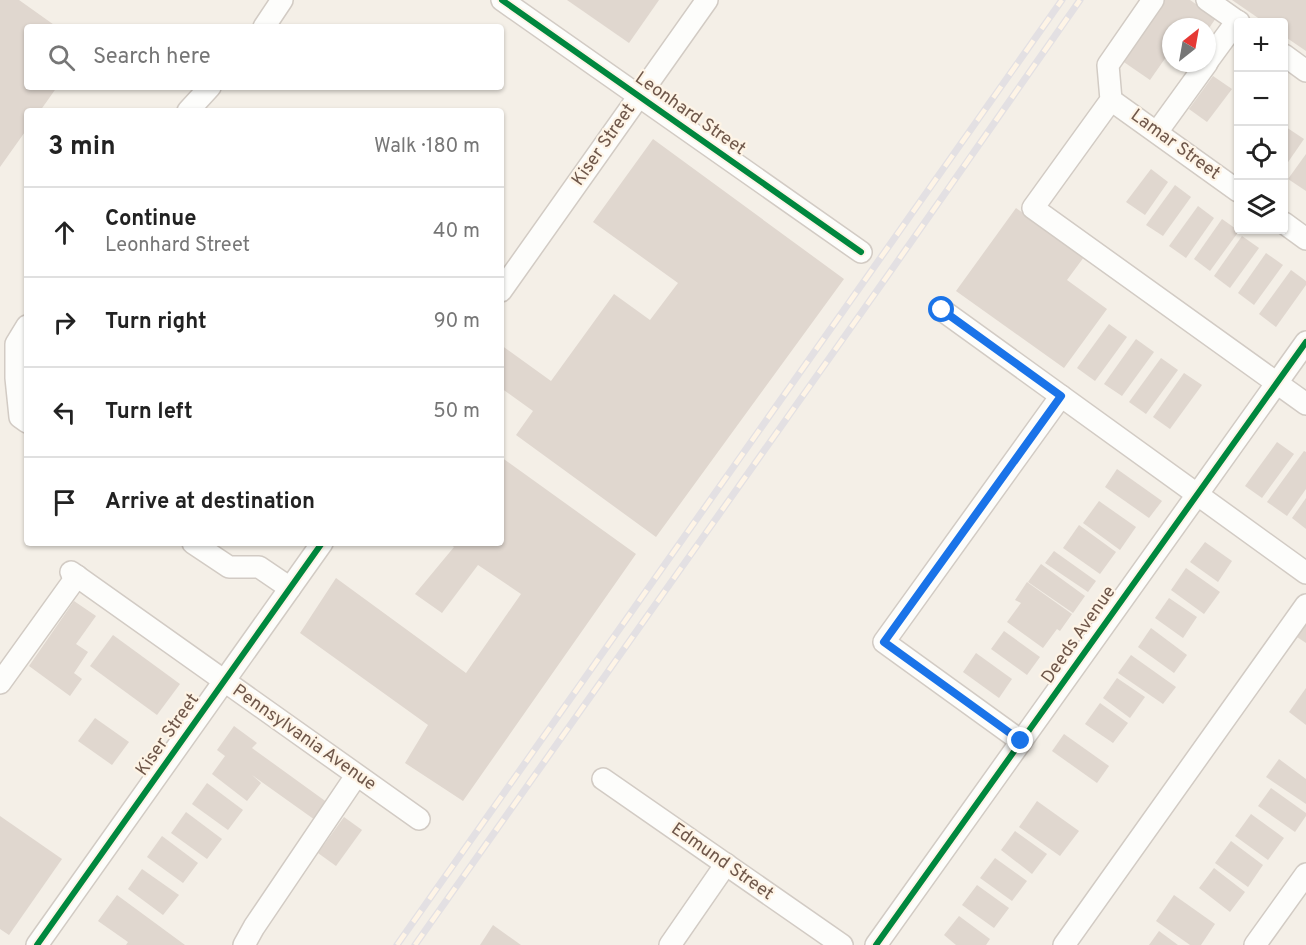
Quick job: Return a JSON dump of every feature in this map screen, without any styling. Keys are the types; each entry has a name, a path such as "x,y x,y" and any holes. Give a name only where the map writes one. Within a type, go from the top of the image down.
{"street":[{"path":"266,24 282,0"},
{"name":"Leonhard Street","path":"502,0 861,252"},
{"name":"Kiser Street","path":"504,287 707,0"},
{"path":"1153,0 1108,65 1111,100 1033,208 1306,404"},
{"path":"1207,0 1234,19"},
{"path":"1216,51 1234,27"},
{"path":"1288,58 1306,71"},
{"path":"1157,132 1200,72"},
{"path":"191,108 207,90"},
{"name":"Lamar Street","path":"1111,100 1234,187"},
{"path":"1288,226 1306,239"},
{"path":"942,310 1306,573"},
{"path":"24,331 16,344 16,378 20,417 24,420"},
{"name":"Deeds Avenue","path":"876,945 1306,342"},
{"path":"1021,741 884,642 1061,396"},
{"path":"198,546 229,567 259,567 290,588"},
{"name":"Kiser Street","path":"38,945 320,546"},
{"name":"Pennsylvania Avenue","path":"0,683 74,574 419,819"},
{"path":"1064,945 1306,605"},
{"path":"244,945 356,776"},
{"name":"Edmund Street","path":"603,779 842,945"},
{"path":"670,945 726,864"},
{"path":"1255,945 1306,874"}],"building":[{"path":"0,0 19,0 53,24 24,24 24,90 55,90 42,108 24,108 24,133 0,167"},
{"path":"567,0 659,0 629,43"},
{"path":"1158,0 1190,0 1216,18 1162,18 1162,63 1150,80 1118,58"},
{"path":"1232,0 1306,0 1306,51 1288,39 1288,18 1258,18"},
{"path":"1213,76 1232,89 1207,122 1189,109"},
{"path":"1288,128 1304,139 1288,162"},
{"path":"653,139 844,279 656,537 516,435 533,411 504,390 504,347 551,381 614,294 650,320 678,283 593,222"},
{"path":"1306,154 1306,191 1288,179"},
{"path":"1151,169 1168,182 1145,215 1126,202"},
{"path":"1175,185 1191,197 1163,236 1146,225"},
{"path":"1198,206 1214,218 1186,258 1169,246"},
{"path":"1016,208 1084,257 1067,280 1107,309 1064,368 956,291"},
{"path":"1222,219 1234,227 1234,234 1237,234 1210,271 1194,259"},
{"path":"1242,236 1259,248 1230,288 1214,276"},
{"path":"1266,253 1283,265 1254,305 1238,293"},
{"path":"1291,270 1306,281 1306,285 1276,327 1259,314"},
{"path":"1109,324 1127,337 1095,381 1077,368"},
{"path":"1136,339 1154,352 1122,396 1104,384"},
{"path":"1161,358 1178,370 1146,414 1129,402"},
{"path":"1184,373 1202,385 1170,429 1153,417"},
{"path":"1277,442 1294,454 1262,498 1245,486"},
{"path":"1304,451 1306,452 1306,489 1287,516 1267,502"},
{"path":"504,459 636,554 463,801 405,763 428,725 300,633 336,578 466,673 521,594 478,565 442,613 415,594 454,547 452,546 504,546"},
{"path":"1117,469 1162,501 1149,518 1105,487"},
{"path":"1306,498 1306,529 1292,518"},
{"path":"1099,501 1136,527 1120,550 1083,523"},
{"path":"1079,525 1116,552 1100,574 1063,548"},
{"path":"1205,542 1232,561 1218,582 1190,562"},
{"path":"1054,551 1096,581 1088,592 1045,563"},
{"path":"1041,564 1085,596 1073,613 1028,582"},
{"path":"1186,568 1220,592 1204,614 1171,590"},
{"path":"1027,582 1072,614 1060,631 1057,629 1043,648 1007,622 1021,603 1015,600"},
{"path":"1169,598 1197,617 1183,638 1155,618"},
{"path":"74,601 96,616 76,644 88,652 74,673 82,679 70,696 29,666"},
{"path":"1306,623 1306,643 1297,637"},
{"path":"1151,628 1187,655 1174,673 1138,647"},
{"path":"1004,631 1040,657 1027,675 991,649"},
{"path":"113,635 180,684 157,715 90,666"},
{"path":"976,653 1012,679 999,698 963,672"},
{"path":"1131,655 1176,687 1163,704 1118,673"},
{"path":"1117,678 1145,697 1130,718 1103,698"},
{"path":"1306,688 1306,725 1289,712"},
{"path":"1100,703 1128,723 1113,743 1085,724"},
{"path":"95,718 129,742 112,765 78,741"},
{"path":"234,726 257,743 252,748 328,803 315,820 252,775 261,783 247,801 212,774 225,756 217,750"},
{"path":"1064,734 1109,766 1097,783 1052,751"},
{"path":"1279,759 1306,779 1306,804 1266,777"},
{"path":"207,783 243,810 228,830 192,804"},
{"path":"1271,788 1306,813 1295,832 1258,806"},
{"path":"1037,801 1079,831 1060,856 1019,827"},
{"path":"186,812 222,839 207,859 171,833"},
{"path":"1251,814 1284,838 1268,860 1235,836"},
{"path":"0,816 62,859 9,935 0,929"},
{"path":"344,817 362,830 336,866 318,853"},
{"path":"1015,831 1047,854 1032,874 1001,850"},
{"path":"162,836 198,863 183,883 147,857"},
{"path":"1231,841 1263,865 1248,887 1215,863"},
{"path":"995,858 1027,881 1012,901 980,878"},
{"path":"1214,868 1245,892 1230,912 1199,888"},
{"path":"142,869 179,895 163,915 128,889"},
{"path":"977,885 1009,908 994,928 962,905"},
{"path":"117,895 185,945 126,945 128,942 98,921"},
{"path":"1174,895 1215,924 1201,945 1190,945 1156,921"},
{"path":"959,916 990,939 986,945 956,945 944,935"},
{"path":"493,925 521,945 480,945"},
{"path":"1159,931 1178,945 1149,945"}],"railway":[{"path":"397,945 1062,0"},
{"path":"415,945 1080,0"}],"cycle path":[{"path":"502,0 861,252"},
{"path":"876,945 1306,342"},
{"path":"37,945 320,546"}],"route":[{"path":"942,310 1061,396 884,642 1021,741"}]}
